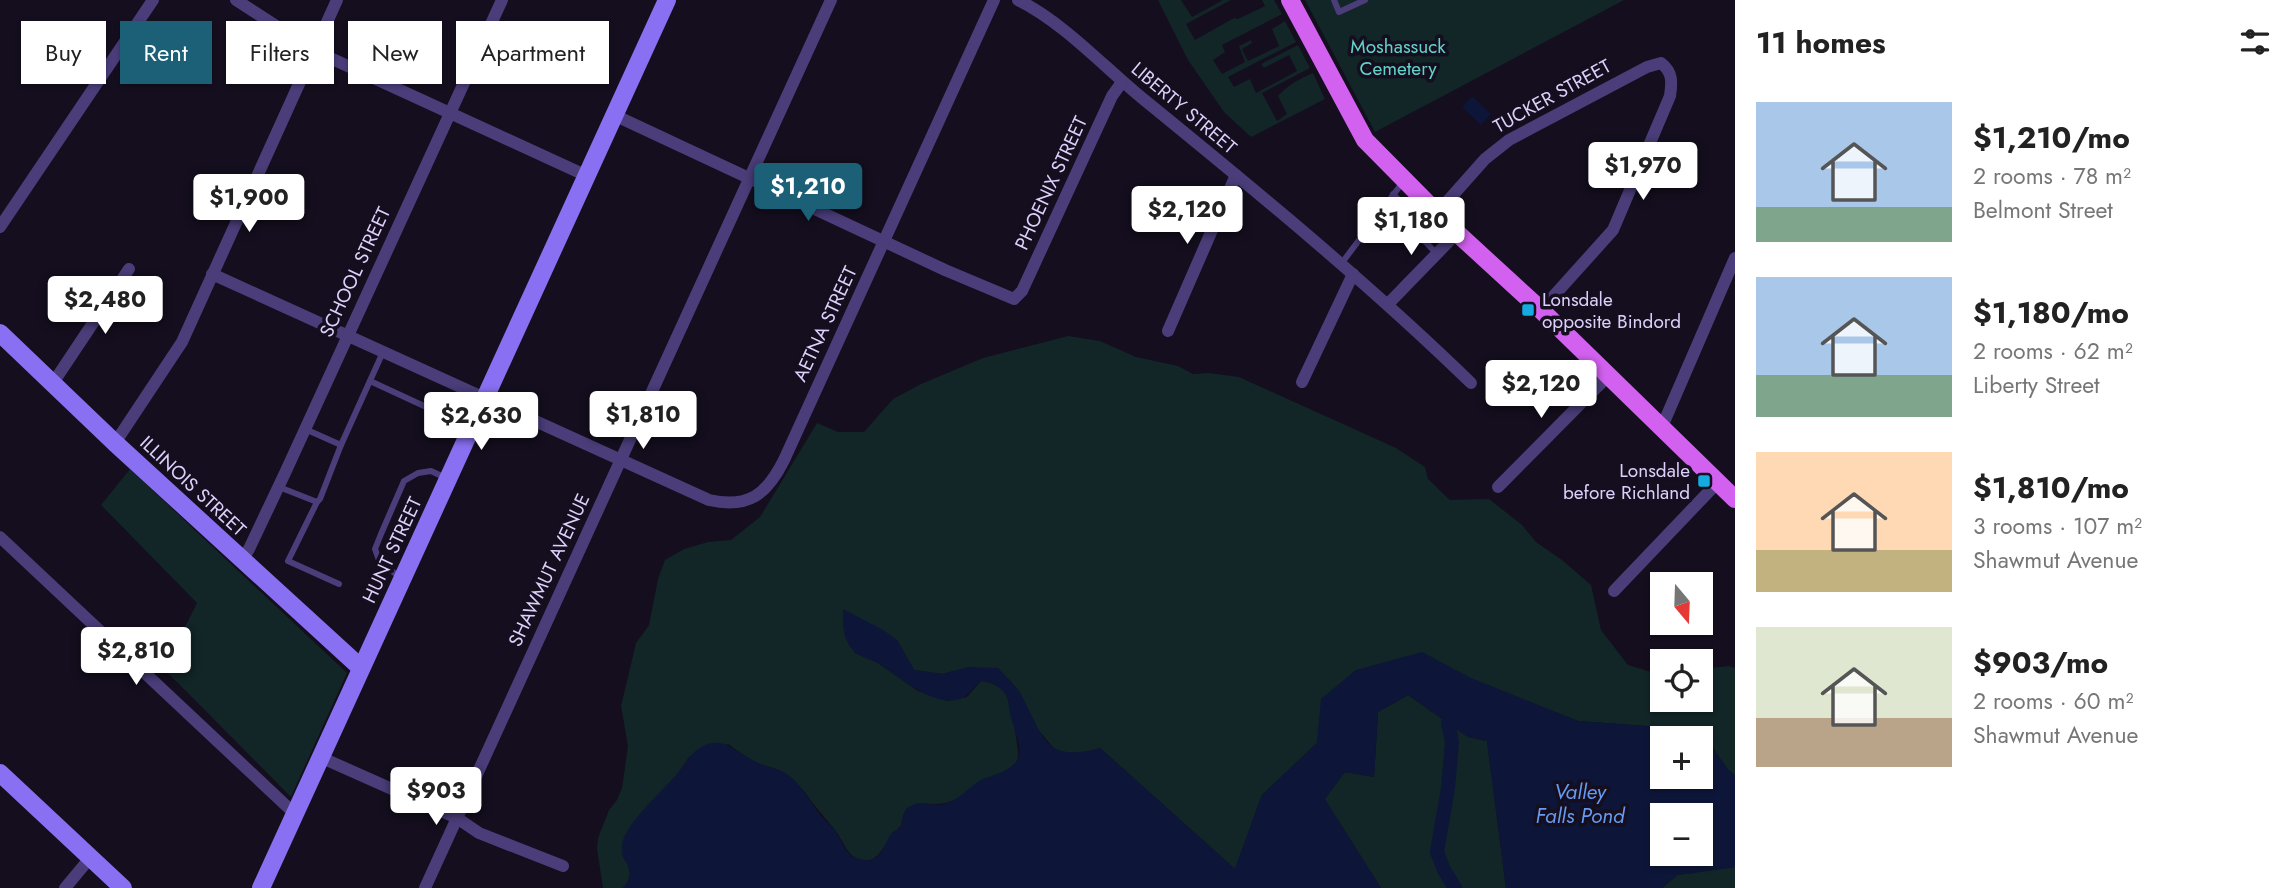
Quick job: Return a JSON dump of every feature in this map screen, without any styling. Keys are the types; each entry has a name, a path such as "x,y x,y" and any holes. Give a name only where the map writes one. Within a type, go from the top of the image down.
{"main road":[{"name":"HUNT STREET","path":"261,888 667,0"},
{"path":"1290,0 1357,130 1376,153 1398,188 1431,219 1457,233 1541,310 1735,499"},
{"name":"ILLINOIS STREET","path":"0,333 115,443 361,668"},
{"path":"0,773 123,888"}],"street":[{"path":"0,227 153,0"},
{"path":"236,0 268,21"},
{"path":"328,21 337,0"},
{"name":"SCHOOL STREET","path":"242,560 279,486 502,0"},
{"name":"SHAWMUT AVENUE","path":"425,888 831,0"},
{"name":"AETNA STREET","path":"620,460 709,500 723,503 747,499 765,490 773,481 994,0"},
{"name":"LIBERTY STREET","path":"1018,0 1070,36 1388,303 1471,383"},
{"path":"334,60 587,176"},
{"name":"TUCKER STREET","path":"1431,219 1485,159 1509,139 1647,67 1661,63 1671,76 1670,96 1613,230 1541,310"},
{"name":"PHOENIX STREET","path":"885,241 1014,299 1022,291 1112,96 1122,82"},
{"path":"115,443 182,342 299,84"},
{"path":"614,115 885,241"},
{"path":"1168,331 1236,175"},
{"path":"1388,303 1457,233"},
{"path":"1661,429 1735,258"},
{"path":"53,383 129,269"},
{"path":"212,274 620,460"},
{"path":"1302,382 1353,274"},
{"path":"1498,487 1608,376"},
{"path":"1614,591 1718,482"},
{"path":"0,537 295,814"},
{"path":"320,757 457,818 491,838 563,866"},
{"path":"65,888 90,858"}],"lane":[{"path":"1334,0 1339,12 1365,0"},
{"path":"1341,264 1398,188"},
{"path":"1380,212 1412,241 1431,219"},
{"path":"1418,234 1437,254"},
{"path":"339,584 288,561 320,499 383,352"},
{"path":"370,382 437,412"},
{"path":"305,429 341,445"},
{"path":"402,578 380,563 375,549 404,481 418,473 431,471 448,478"},
{"path":"279,486 317,502"}],"green space":[{"path":"1158,0 1181,0 1192,17 1223,0 1231,0 1186,24 1195,40 1234,18 1238,19 1265,6 1262,0 1274,0 1282,14 1222,45 1225,52 1213,60 1222,74 1245,62 1239,46 1251,40 1252,43 1242,49 1248,61 1279,46 1272,29 1285,21 1296,42 1228,77 1234,87 1250,79 1256,93 1297,71 1289,55 1264,68 1261,64 1298,45 1310,68 1262,93 1277,121 1287,114 1278,96 1290,85 1308,75 1313,73 1325,99 1251,137 1224,112 1188,60"},
{"name":"Moshassuck Cemetery","path":"1305,0 1624,0 1375,132"},
{"path":"1068,336 1100,341 1136,357 1178,366 1193,374 1239,377 1396,448 1425,467 1428,479 1450,500 1489,499 1522,525 1536,542 1591,585 1601,630 1628,665 1650,672 1650,712 1713,712 1713,668 1735,668 1735,775 1728,770 1713,748 1713,726 1650,726 1578,721 1474,680 1322,699 1317,743 1262,795 1235,869 1100,748 1076,755 1056,751 1036,727 1019,691 970,667 942,674 914,670 897,640 853,652 878,663 918,691 947,701 967,697 981,681 1000,688 1007,698 1018,748 1017,761 1013,765 952,801 907,808 901,826 881,851 873,859 862,860 848,851 835,830 793,780 781,771 755,762 728,744 689,757 665,787 622,855 630,872 626,884 623,888 603,888 598,838 609,810 622,788 628,746 621,706 636,643 649,625 658,579 665,560 684,549 708,542 731,540 760,517 817,423 838,432 864,432 893,399 983,358"},
{"path":"130,469 347,673 291,797 164,669 197,603 101,505"},
{"path":"1408,695 1468,737 1487,741 1506,888 1381,888 1324,799 1345,772 1374,777 1378,712"},
{"path":"1735,867 1735,888 1662,888 1677,875"}],"water":[{"path":"1472,96 1491,114 1481,125 1462,107"},
{"name":"Valley Falls Pond","path":"843,609 883,630 897,640 914,670 942,674 970,667 998,668 1018,690 1047,742 1066,752 1100,748 1235,869 1262,795 1317,743 1321,699 1356,670 1422,652 1471,678 1578,721 1650,726 1650,789 1713,789 1713,748 1728,770 1735,775 1735,867 1677,875 1662,888 1506,888 1487,741 1468,737 1408,695 1378,712 1374,777 1345,772 1325,799 1381,888 623,888 628,881 630,870 623,857 622,845 630,827 691,756 705,745 726,745 754,761 788,775 834,830 848,852 865,860 875,859 881,853 890,836 901,826 904,813 909,807 918,803 940,805 950,802 981,780 1007,770 1015,763 1020,753 1019,746 1009,701 1001,689 981,681 967,695 956,700 926,694 880,664 855,652 845,635"}],"waterway":[{"path":"1448,723 1452,742 1448,788 1437,852 1455,888"}],"place":[{"name":"Lonsdale opposite Bindord","path":"1528,310"},
{"name":"Lonsdale before Richland","path":"1704,481"}]}
